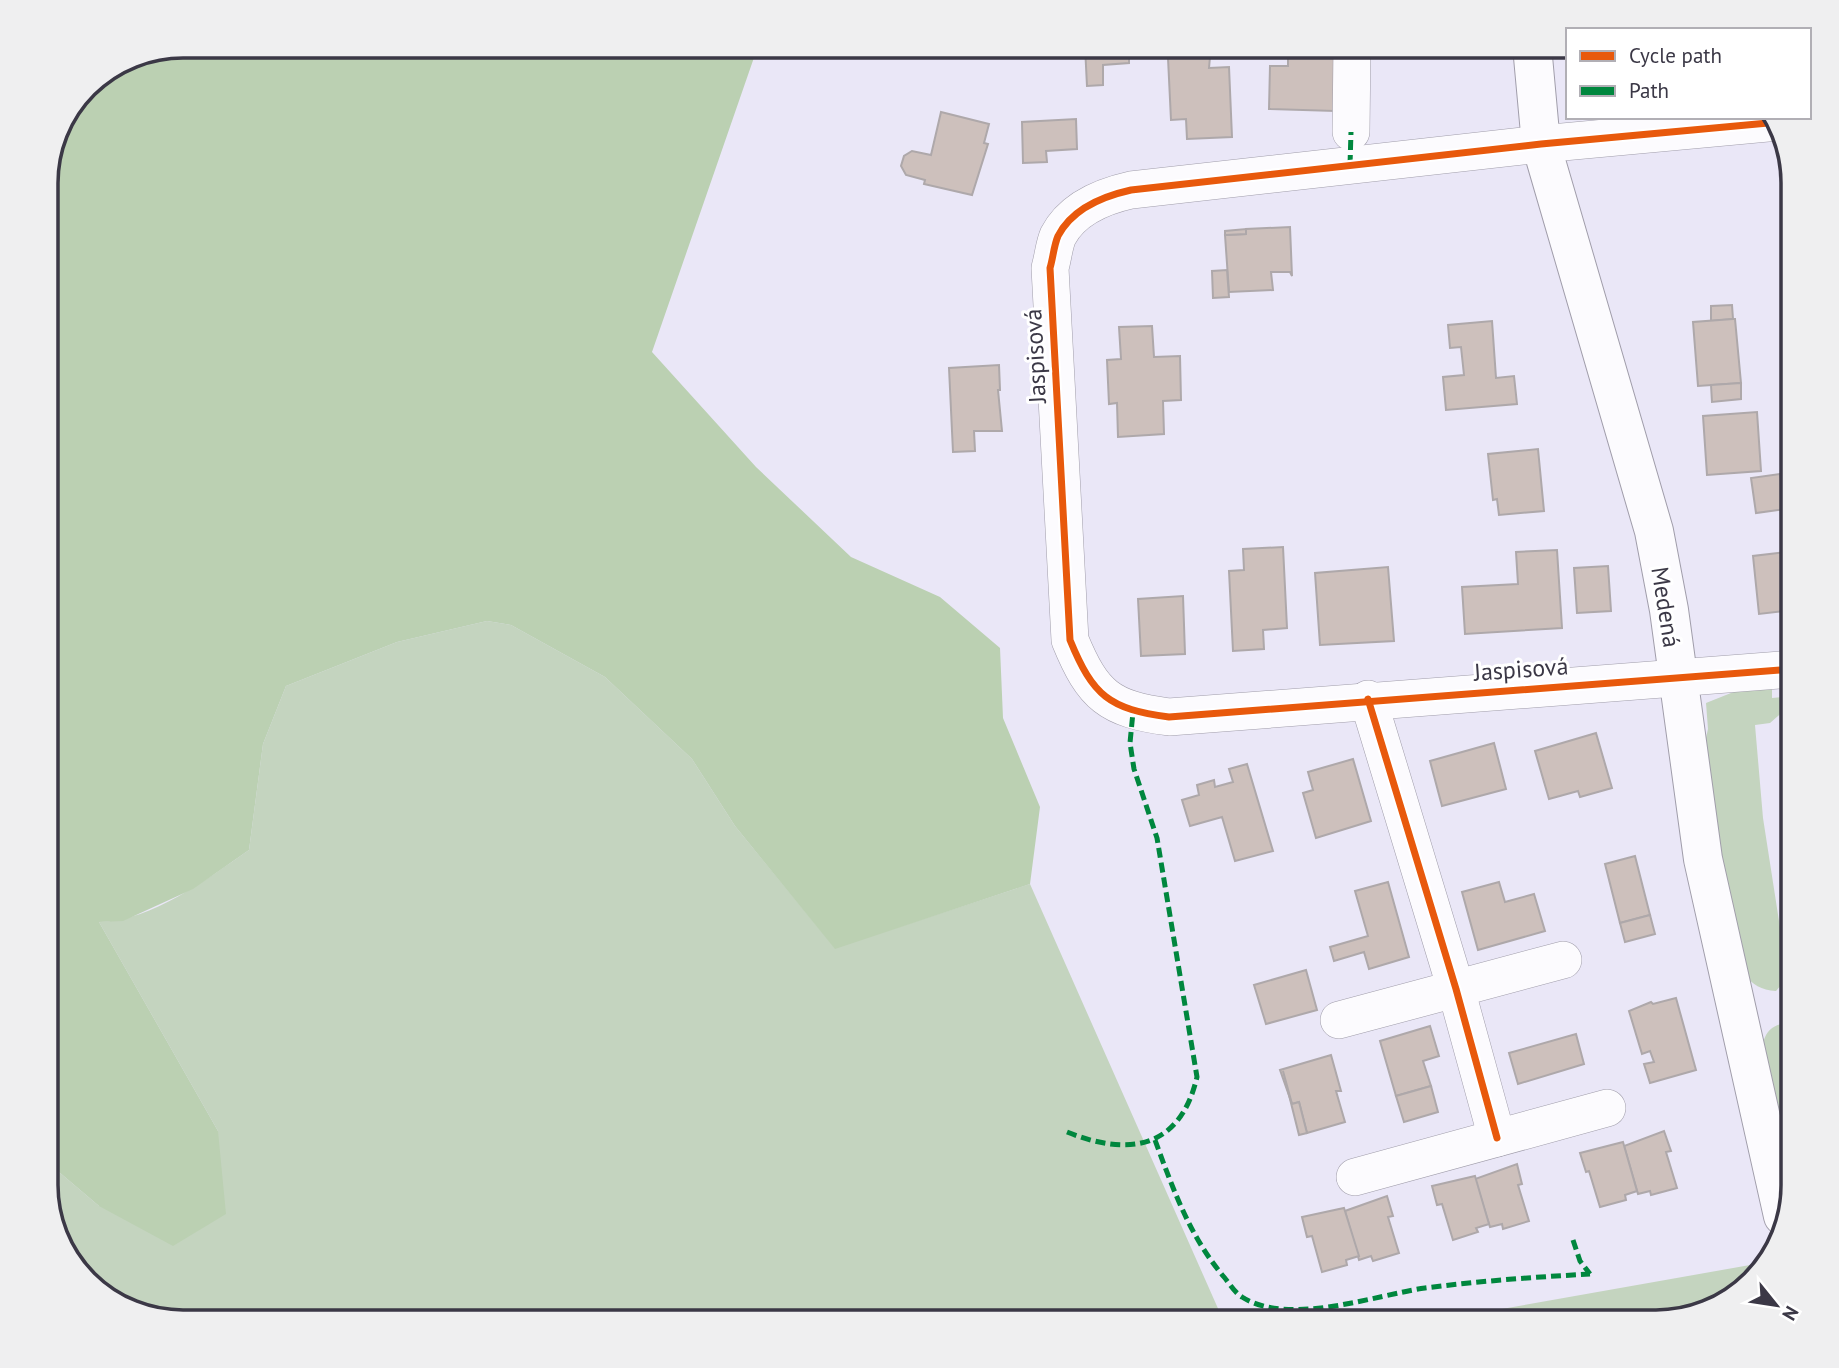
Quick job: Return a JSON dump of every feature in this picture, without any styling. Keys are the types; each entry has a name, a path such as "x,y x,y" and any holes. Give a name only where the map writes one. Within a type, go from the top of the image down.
{"street":[{"path":"1351,132 1352,58"},
{"name":"Medená","path":"1533,58 1541,144 1654,531 1703,859 1780,1202"},
{"name":"Jaspisová","path":"1765,123 1541,144 1131,190 1105,196 1081,211 1059,235 1050,268 1070,640 1084,674 1105,698 1133,712 1169,717 1368,699 1781,670"},
{"path":"1368,699 1456,989 1497,1138"},
{"path":"1339,1020 1563,960"},
{"path":"1355,1177 1606,1108"}],"green space":[{"path":"175,58 754,58 652,352 756,467 851,557 940,597 1000,648 1003,718 1040,807 1030,884 835,949 735,826 692,759 605,677 511,625 487,621 397,642 286,686 263,744 249,850 193,889 123,921 99,922 218,1131 226,1214 173,1246 99,1206 58,1171 58,175 62,151 75,120 94,94 113,79 135,67"},
{"path":"487,621 511,625 605,677 692,759 735,826 835,948 1030,884 1219,1310 175,1310 135,1301 94,1274 79,1255 64,1225 58,1193 58,1171 99,1206 218,1131 99,922 119,920 159,906 197,885 249,850 263,744 286,686 397,642"},
{"path":"1772,687 1772,698 1781,697 1781,713 1770,723 1755,725 1763,818 1781,934 1781,985 1776,991 1758,986 1743,973 1718,846 1704,746 1708,729 1706,703 1736,691"},
{"path":"1781,1024 1781,1138 1760,1056 1768,1032"},
{"path":"1752,1265 1748,1270 1741,1270 1741,1277 1711,1297 1688,1306 1656,1310 1496,1310"}],"building":[{"path":"1086,58 1129,58 1129,63 1103,65 1103,85 1087,86"},
{"path":"1168,58 1210,58 1209,68 1229,67 1232,137 1187,139 1186,119 1171,120"},
{"path":"1288,58 1336,58 1335,111 1269,109 1270,66 1288,66"},
{"path":"941,112 989,124 984,143 988,144 972,195 924,184 925,180 906,175 901,166 904,156 912,151 931,155"},
{"path":"1076,119 1077,149 1046,151 1047,162 1023,163 1022,122"},
{"path":"1290,227 1292,276 1290,272 1271,272 1273,290 1229,292 1225,235 1246,234 1246,229"},
{"path":"1246,229 1246,234 1225,235 1225,231"},
{"path":"1227,270 1229,297 1213,298 1212,271"},
{"path":"1732,305 1733,319 1711,321 1711,306"},
{"path":"1735,319 1741,383 1698,386 1693,322"},
{"path":"1492,321 1496,378 1514,376 1517,404 1446,410 1443,377 1464,375 1461,347 1450,348 1448,325"},
{"path":"1152,326 1154,357 1180,356 1181,400 1163,401 1164,434 1118,437 1117,403 1109,404 1107,360 1121,359 1119,327"},
{"path":"999,365 998,390 1002,431 974,431 975,451 953,452 949,368"},
{"path":"1741,383 1741,399 1712,402 1711,385"},
{"path":"1757,412 1761,471 1707,475 1703,416"},
{"path":"1538,449 1544,511 1499,515 1497,499 1493,500 1488,454"},
{"path":"1780,474 1781,510 1756,513 1751,478"},
{"path":"1283,547 1287,628 1263,630 1264,649 1233,651 1229,571 1244,570 1243,549"},
{"path":"1557,550 1562,628 1465,634 1462,587 1518,584 1516,552"},
{"path":"1781,553 1781,611 1759,614 1753,556"},
{"path":"1608,566 1611,611 1577,613 1574,568"},
{"path":"1388,567 1394,641 1320,645 1315,573"},
{"path":"1183,596 1185,654 1141,656 1138,599"},
{"path":"1596,733 1612,788 1580,797 1578,791 1549,799 1535,751"},
{"path":"1494,743 1506,789 1442,806 1430,761"},
{"path":"1353,759 1371,821 1316,838 1303,793 1313,790 1308,772"},
{"path":"1247,764 1273,851 1235,861 1222,817 1190,826 1182,800 1199,795 1197,785 1214,780 1215,787 1233,782 1229,769"},
{"path":"1635,856 1650,915 1620,923 1605,864"},
{"path":"1388,882 1409,957 1369,969 1364,952 1334,961 1330,947 1368,936 1355,891"},
{"path":"1499,882 1505,902 1534,894 1545,931 1478,950 1462,892"},
{"path":"1650,915 1655,934 1625,942 1620,923"},
{"path":"1306,970 1317,1010 1266,1024 1254,985"},
{"path":"1676,998 1696,1070 1650,1083 1644,1064 1654,1062 1650,1051 1642,1054 1629,1011 1651,1002 1653,1004"},
{"path":"1430,1026 1439,1056 1423,1061 1431,1086 1396,1096 1380,1041"},
{"path":"1576,1034 1584,1064 1518,1084 1509,1053"},
{"path":"1331,1055 1341,1091 1336,1091 1345,1122 1307,1133 1299,1102 1292,1104 1280,1070"},
{"path":"1283,1071 1292,1104 1299,1102 1307,1133 1299,1135"},
{"path":"1431,1086 1438,1112 1404,1122 1396,1096"},
{"path":"1664,1131 1671,1151 1666,1152 1677,1188 1651,1195 1650,1191 1638,1194 1624,1146"},
{"path":"1623,1142 1637,1191 1625,1195 1626,1200 1600,1207 1589,1171 1586,1172 1580,1153"},
{"path":"1517,1164 1522,1184 1518,1185 1529,1221 1503,1229 1502,1224 1490,1227 1475,1179"},
{"path":"1475,1176 1489,1224 1476,1228 1478,1232 1453,1240 1442,1204 1437,1205 1432,1186"},
{"path":"1387,1196 1393,1216 1388,1217 1399,1253 1373,1261 1371,1256 1359,1260 1345,1211"},
{"path":"1344,1208 1359,1256 1346,1260 1347,1265 1322,1272 1312,1236 1307,1237 1302,1217"}],"marked path":[{"path":"1350,165 1351,132"},
{"path":"1067,1132 1111,1144 1131,1145 1149,1141 1165,1133 1178,1119 1189,1101 1197,1077 1157,838 1134,769 1130,743 1133,712"},
{"path":"1155,1140 1176,1194 1201,1246 1237,1293 1261,1306 1307,1309 1425,1288 1590,1274"},
{"path":"1573,1240 1580,1261 1590,1274"}],"cycle path":[{"path":"1765,123 1541,144 1131,190 1100,200 1072,218 1058,236 1050,268 1070,640 1087,675 1106,697 1117,704 1148,714 1169,717 1781,670"},
{"path":"1368,699 1456,989 1497,1138"}]}
